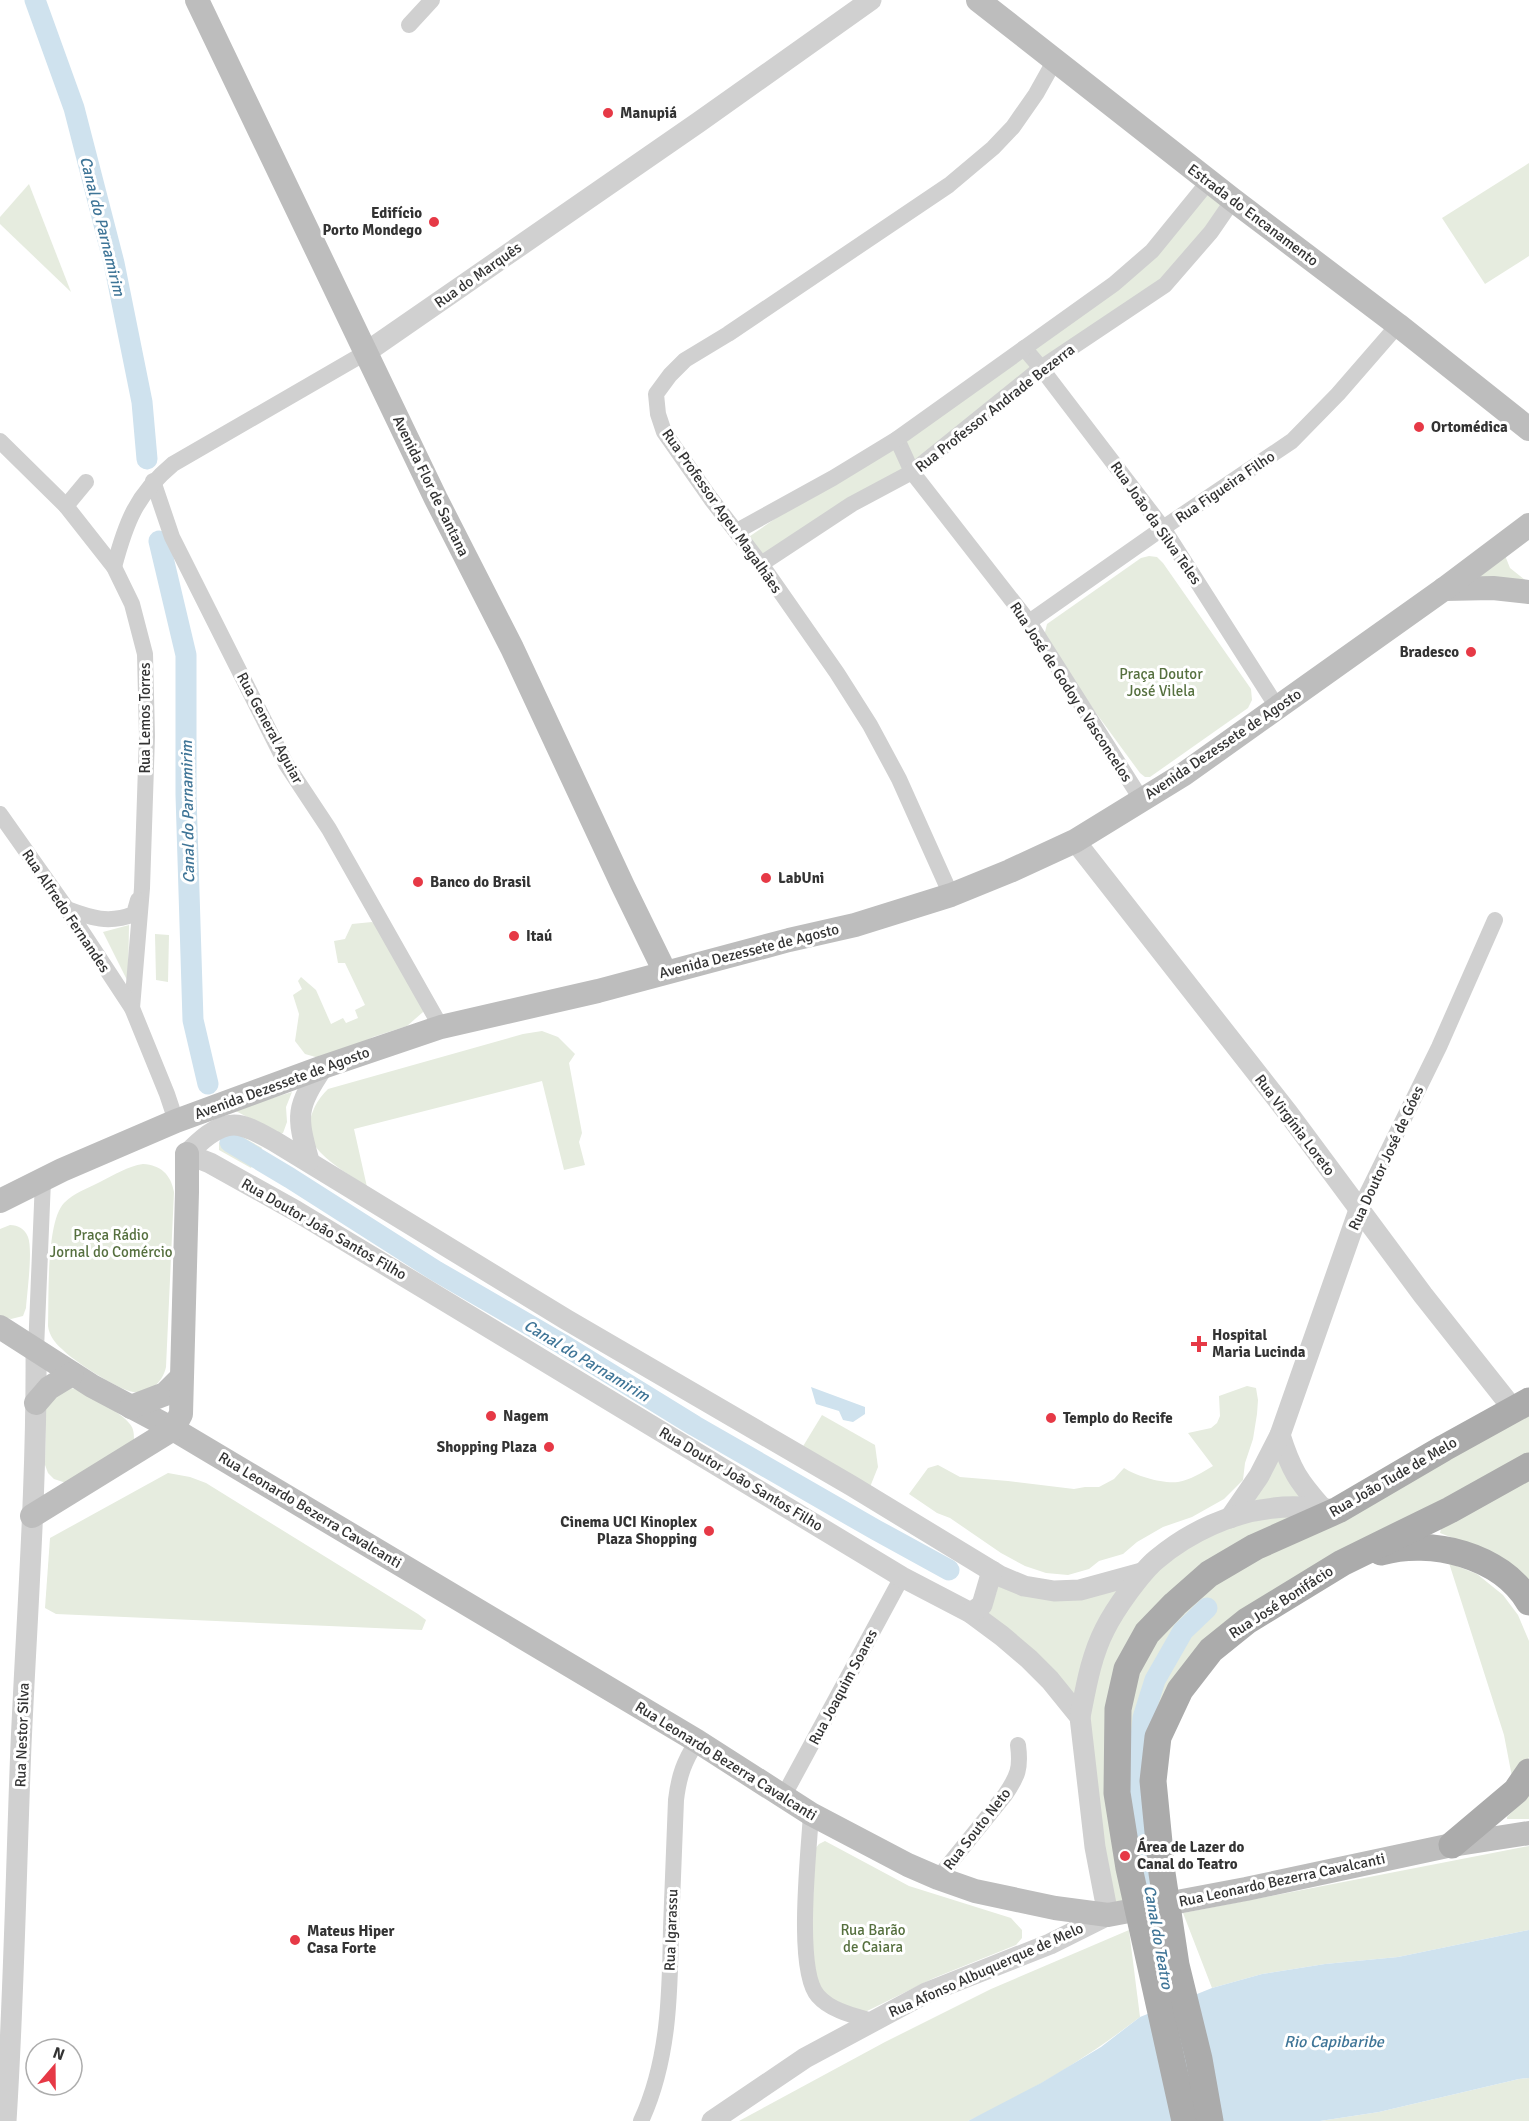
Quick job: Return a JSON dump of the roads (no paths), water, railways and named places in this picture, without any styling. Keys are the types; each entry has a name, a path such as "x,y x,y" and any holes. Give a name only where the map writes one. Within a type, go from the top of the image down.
{"main road":[{"name":"Avenida Flor de Santana","path":"197,0 365,353 512,648 665,972"},
{"name":"Estrada do Encanamento","path":"978,0 1529,429"},
{"name":"Avenida Dezessete de Agosto","path":"0,1201 176,1121 441,1027 598,991 789,940 855,925 951,895 1010,871 1075,841 1184,774 1444,589 1529,525"},
{"path":"1444,589 1493,588 1529,592"},
{"path":"32,1516 173,1429 181,1414 188,1192 187,1154"},
{"name":"Rua Leonardo Bezerra Cavalcanti","path":"0,1327 72,1374 173,1429 697,1741 811,1814 938,1878 1010,1899 1108,1915 1143,1910 1452,1845 1529,1833"},
{"path":"36,1403 58,1380 72,1374"},
{"path":"131,1407 165,1394 181,1378"},
{"name":"Rua João Tude de Melo","path":"1185,2121 1127,1857 1117,1793 1118,1709 1127,1668 1146,1633 1209,1575 1255,1547 1521,1406"},
{"path":"1342,1563 1450,1510 1529,1466"},
{"path":"1342,1563 1388,1550 1418,1547 1470,1556 1493,1568 1512,1583 1529,1602"},
{"name":"Rua José Bonifácio","path":"1210,2121 1199,2059 1176,1965 1162,1873 1153,1781 1158,1737 1180,1690 1211,1650 1246,1622 1342,1563"},
{"path":"1452,1845 1516,1791 1529,1772"}],"street":[{"path":"409,25 432,0"},
{"name":"Rua do Marquês","path":"114,567 121,538 132,512 153,481 173,464 365,353 871,0"},
{"name":"Rua Professor Ageu Magalhães","path":"951,895 899,779 870,725 837,673 761,564 711,499 664,432 658,414 656,394 685,360 728,334 949,185 993,148 1013,127 1055,60"},
{"name":"Rua Professor Andrade Bezerra","path":"737,531 833,478 897,439 1114,284 1152,251 1209,181"},
{"name":"Rua Professor Andrade Bezerra","path":"761,564 852,504 912,472 1041,368 1165,285 1210,232 1233,200"},
{"name":"Rua Figueira Filho","path":"1029,622 1292,441 1338,394 1398,325"},
{"name":"Rua João da Silva Teles","path":"1024,348 1163,528 1277,707"},
{"name":"Rua José de Godoy e Vasconcelos","path":"897,439 912,472 1029,622 1141,799"},
{"name":"Rua Lemos Torres","path":"0,441 66,506 114,567 132,604 145,654 147,736 142,888 132,1008"},
{"name":"Rua General Aguiar","path":"153,481 172,537 286,764 329,829 441,1027"},
{"path":"66,506 86,482"},
{"name":"Rua Alfredo Fernandes","path":"0,814 67,909 132,1008"},
{"name":"Rua Virgínia Loreto","path":"1075,841 1288,1113 1361,1222 1521,1406"},
{"path":"67,909 87,917 119,920 134,914 142,888"},
{"name":"Rua Doutor José de Góes","path":"1230,1518 1259,1476 1280,1435 1361,1222 1495,920"},
{"path":"132,1008 167,1094 187,1154 202,1139 221,1129 234,1125 249,1129 309,1161 567,1320 676,1382 993,1571 1024,1586 1054,1591 1080,1590 1142,1573"},
{"path":"309,1161 300,1130 301,1108 307,1091 323,1067"},
{"path":"210,1163 211,1150 221,1129"},
{"name":"Rua Doutor João Santos Filho","path":"187,1154 210,1163 385,1264 902,1577 971,1613 1029,1659 1050,1680 1080,1717"},
{"path":"36,1350 43,1180"},
{"name":"Rua Nestor Silva","path":"6,2121 12,2025 8,1886 32,1516 36,1350"},
{"path":"1280,1435 1291,1468 1302,1486 1330,1509"},
{"path":"1108,1915 1095,1847 1080,1717 1088,1677 1105,1629 1142,1573 1158,1558 1198,1532 1230,1518 1274,1508 1330,1509"},
{"path":"971,1613 982,1605 993,1571"},
{"name":"Rua Joaquim Soares","path":"783,1797 902,1577"},
{"name":"Rua Igarassu","path":"641,2121 651,2100 658,2076 664,2040 670,1982 678,1780 683,1765 697,1741"},
{"name":"Rua Souto Neto","path":"938,1878 1014,1782 1019,1772 1018,1745"},
{"path":"811,1814 806,1953 810,1981 818,1996 833,2007 872,2021"},
{"name":"Rua Afonso Albuquerque de Melo","path":"712,2121 806,2058 872,2021 926,1993 1050,1944 1108,1915"}],"water":[{"path":"811,1387 865,1407 865,1414 853,1422 843,1420 839,1411 816,1404"},
{"name":"Rio Capibaribe","path":"1529,1930 1529,2078 1379,2112 1320,2121 968,2121 1041,2083 1101,2047 1140,2017 1212,1988 1262,1974 1325,1964 1398,1957"}],"waterway":[{"name":"Canal do Parnamirim","path":"35,0 74,108 114,263 142,402 147,459"},
{"name":"Canal do Parnamirim","path":"159,541 186,655 186,795 193,1020 208,1084"},
{"name":"Canal do Parnamirim","path":"230,1142 436,1271 562,1344 695,1426 949,1570"},
{"name":"Canal do Teatro","path":"1156,1910 1140,1838 1137,1774 1143,1718 1155,1680 1183,1631 1207,1608"}],"place":[{"name":"Manupiá","path":"608,113"},
{"name":"Edifício Porto Mondego","path":"434,222"},
{"name":"Ortomédica","path":"1419,427"},
{"name":"Bradesco","path":"1471,652"},
{"name":"LabUni","path":"766,878"},
{"name":"Banco do Brasil","path":"418,882"},
{"name":"Itaú","path":"514,936"},
{"name":"Hospital Maria Lucinda","path":"1199,1344"},
{"name":"Nagem","path":"491,1416"},
{"name":"Templo do Recife","path":"1051,1418"},
{"name":"Shopping Plaza","path":"549,1447"},
{"name":"Cinema UCI Kinoplex Plaza Shopping","path":"709,1531"},
{"name":"Área de Lazer do Canal do Teatro","path":"1125,1856"},
{"name":"Mateus Hiper Casa Forte","path":"295,1940"}],"park label":[{"name":"Praça Doutor José Vilela","path":"1161,682"},
{"name":"Praça Rádio Jornal do Comércio","path":"111,1244"},
{"name":"Rua Barão de Caiara","path":"873,1938"}]}
